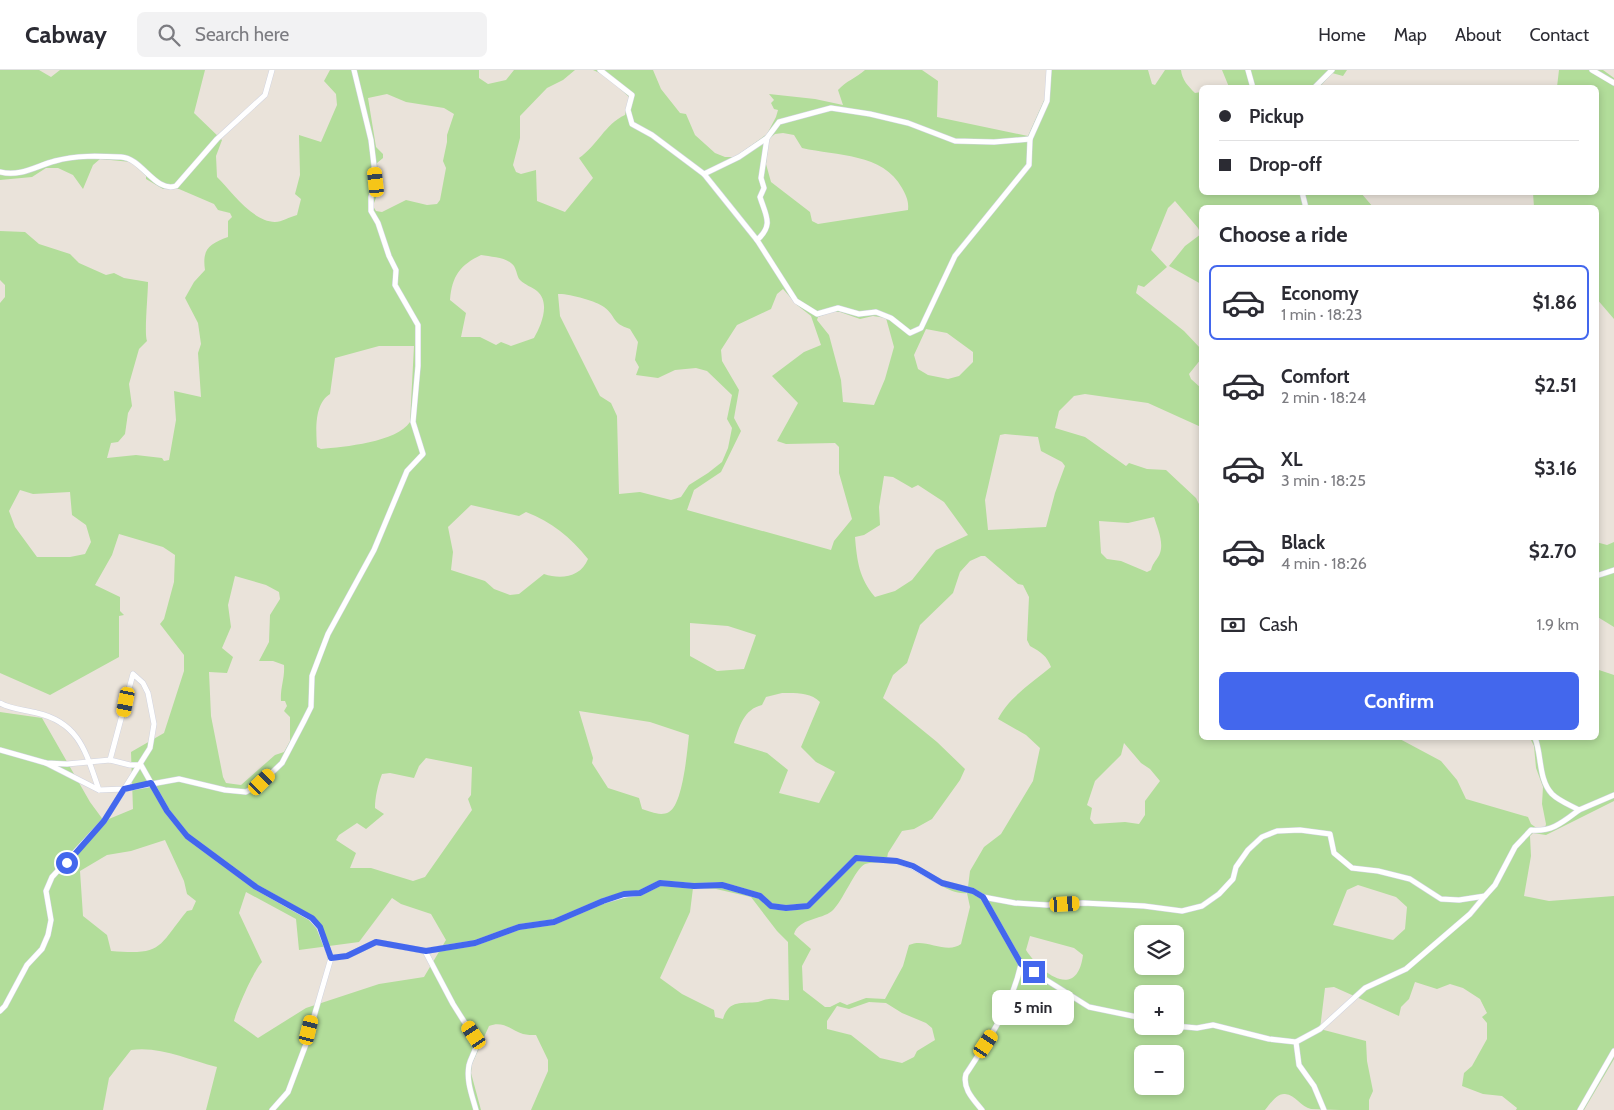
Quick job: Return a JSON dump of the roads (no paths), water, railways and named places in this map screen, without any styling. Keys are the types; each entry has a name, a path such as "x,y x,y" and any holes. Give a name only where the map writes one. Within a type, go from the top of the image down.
{"street":[{"path":"0,172 12,175 56,161 80,157 123,157 136,162 151,176 171,188 176,186 217,139 266,95 272,70"},
{"path":"0,750 46,763 98,790 124,789 179,779 225,790 246,792 262,782 282,763 311,707 312,676 328,634 374,550 407,471 423,454 412,422 418,366 418,325 395,285 396,270 389,256 378,222 370,211 371,197 376,182 371,140 354,70"},
{"path":"600,70 632,95 628,110 632,124 652,135 704,174 757,240 796,301 816,314 838,308 859,314 876,312 891,318 910,333 921,328 955,256 994,210 1006,191 1026,172 1029,165 1030,139 1047,101 1049,70"},
{"path":"1248,70 1252,85"},
{"path":"1317,85 1332,70"},
{"path":"1592,70 1614,83"},
{"path":"704,174 719,169 767,138 779,122 831,108 870,114 908,123 955,141 1030,139"},
{"path":"757,240 766,232 768,222 760,197 764,188 761,178 767,138"},
{"path":"1599,575 1614,570"},
{"path":"0,1011 6,1006 27,965 42,949 48,935 51,920 46,891 52,877 104,821 150,748 154,724 148,693 143,683 133,674 110,760"},
{"path":"0,702 50,716 70,728 85,750 98,790"},
{"path":"1535,740 1542,774 1548,789 1579,810"},
{"path":"46,763 89,763 110,760 130,765 141,765"},
{"path":"141,765 167,811 187,836 256,887 312,918 320,927 331,958 306,1044 288,1092 272,1110"},
{"path":"1184,1027 1197,1028 1213,1025 1261,1037 1296,1042 1320,1029 1365,988 1412,964 1470,914 1495,885 1515,847 1532,830 1544,831 1553,828 1579,810 1614,795"},
{"path":"331,958 347,956 376,942 426,951 475,943 519,927 554,922 603,901 624,894 640,893 660,883 694,886 722,885 760,896 771,906 786,908 808,906 856,858 897,861 913,866 942,883 973,891 983,897 1023,904 1100,904 1182,911 1202,906 1219,894 1234,879 1236,867 1248,850 1262,837 1277,831 1300,830 1330,834 1334,853 1352,868 1378,871 1410,879 1441,899 1459,900 1485,896"},
{"path":"983,897 1021,964 1089,1007 1134,1016"},
{"path":"426,951 453,1004 477,1042 476,1050 470,1063 468,1078 476,1110"},
{"path":"982,1110 970,1095 964,1081 966,1074 996,1029 1012,994 1021,964"},
{"path":"1296,1042 1299,1065 1314,1086 1324,1110"},
{"path":"1580,1110 1614,1051"}]}
